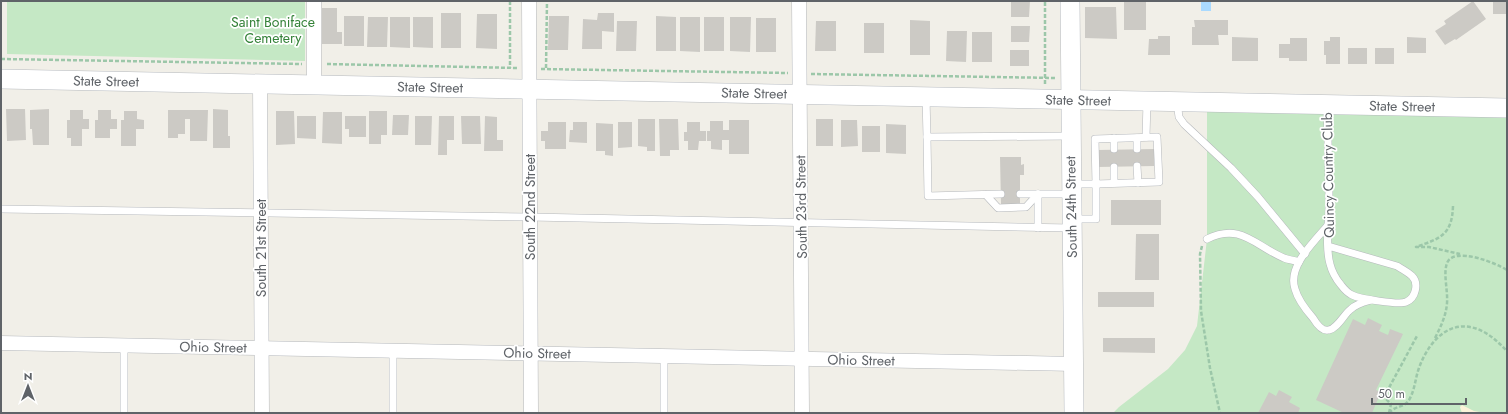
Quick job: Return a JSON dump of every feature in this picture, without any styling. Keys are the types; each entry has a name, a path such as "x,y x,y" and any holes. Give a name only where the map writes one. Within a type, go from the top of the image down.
{"street":[{"path":"314,1 314,85"},
{"name":"South 22nd Street","path":"529,1 531,413"},
{"name":"South 23rd Street","path":"799,1 802,413"},
{"name":"South 24th Street","path":"1070,1 1074,413"},
{"name":"State Street","path":"1,79 1507,108"},
{"name":"South 21st Street","path":"260,84 262,413"},
{"name":"Ohio Street","path":"1,343 1074,364"}],"lane":[{"path":"926,97 928,196 1001,194"},
{"path":"1146,138 1147,101"},
{"path":"1178,102 1179,117 1184,124 1253,191 1305,254"},
{"name":"Quincy Country Club","path":"1327,105 1329,167 1328,246 1330,264 1340,284 1353,296 1399,304 1407,302 1414,296 1416,285 1413,277 1405,270 1397,266 1328,246"},
{"path":"927,137 1071,136"},
{"path":"1,209 530,217 1038,228 1072,224 1096,219 1096,184 1095,138 1157,138 1159,182 1096,184 1038,194 1020,194"},
{"path":"1114,138 1114,149"},
{"path":"1137,138 1137,149"},
{"path":"1114,166 1114,183"},
{"path":"1137,166 1138,183"},
{"path":"1038,194 1038,228"},
{"path":"986,195 998,208 1005,208 1026,207 1038,194"},
{"path":"1328,224 1299,262 1294,273 1293,282 1295,290 1314,320 1323,329 1331,330 1353,307 1373,300"},
{"path":"1207,239 1218,234 1230,233 1242,235 1256,241 1284,258 1299,262"},
{"path":"124,346 124,413"},
{"path":"393,351 393,413"},
{"path":"664,356 664,413"}],"path":[{"path":"510,1 510,68"},
{"path":"546,69 547,1"},
{"path":"1045,1 1045,78"},
{"path":"1453,206 1452,223 1448,230 1431,242 1416,247 1434,248 1469,256 1484,260 1507,270"},
{"path":"1207,239 1202,245 1200,254 1201,311 1210,368 1220,413"},
{"path":"1389,413 1396,407 1405,405 1410,399 1419,368 1425,354 1444,320 1446,310 1446,272 1448,262 1459,255 1469,256"},
{"path":"1434,340 1441,333 1450,329 1462,327 1473,328 1492,337 1507,351"},
{"path":"1389,413 1391,404 1384,397 1417,336"}],"green space":[{"name":"Saint Boniface Cemetery","path":"7,1 305,1 305,61 7,54"},
{"path":"1207,102 1507,108 1507,413 1113,413 1168,369 1185,350 1197,326 1207,239"}],"sand":[{"path":"1462,405 1474,411 1485,413 1462,413 1460,407"}],"water":[{"path":"1201,1 1211,1 1211,11 1201,11"}],"building":[{"path":"1011,1 1030,1 1029,17 1011,17"},
{"path":"1124,1 1146,1 1146,30 1124,30"},
{"path":"1473,1 1486,19 1456,40 1455,39 1445,45 1435,31 1446,24 1444,21"},
{"path":"1493,1 1507,1 1507,14 1493,14"},
{"path":"1085,7 1116,7 1117,39 1085,38"},
{"path":"322,8 337,8 337,32 342,32 342,44 322,44"},
{"path":"441,13 461,13 461,48 441,48"},
{"path":"598,13 614,13 614,32 602,31 602,49 582,49 583,19 597,20"},
{"path":"477,14 497,14 497,49 476,48"},
{"path":"344,16 364,16 364,46 344,46"},
{"path":"549,16 569,16 568,50 548,50"},
{"path":"656,16 676,17 676,51 656,51"},
{"path":"368,17 388,17 387,47 367,47"},
{"path":"390,17 410,17 410,48 390,47"},
{"path":"413,17 433,17 433,48 413,47"},
{"path":"680,17 700,17 700,52 680,51"},
{"path":"704,17 724,17 724,51 704,51"},
{"path":"730,17 751,17 750,52 730,51"},
{"path":"756,18 776,18 776,52 756,52"},
{"path":"910,20 930,21 930,55 910,55"},
{"path":"1194,20 1228,20 1228,35 1218,35 1219,45 1192,45 1192,27 1195,27"},
{"path":"617,21 637,21 636,51 616,51"},
{"path":"816,21 836,21 836,51 815,51"},
{"path":"864,23 884,23 884,53 864,53"},
{"path":"1011,26 1030,26 1029,42 1011,42"},
{"path":"947,31 967,31 966,62 946,61"},
{"path":"972,32 992,32 992,62 972,62"},
{"path":"1158,36 1170,36 1170,55 1148,55 1149,39 1158,39"},
{"path":"1232,37 1258,38 1258,61 1232,61"},
{"path":"1330,37 1340,37 1340,64 1326,64 1326,55 1324,55 1324,41 1330,41"},
{"path":"1407,37 1426,38 1426,53 1407,53"},
{"path":"1290,38 1307,38 1307,61 1289,61 1289,58 1279,58 1279,44 1290,44"},
{"path":"1348,48 1367,48 1367,64 1348,64"},
{"path":"1375,48 1394,48 1394,64 1375,64"},
{"path":"1010,50 1029,50 1029,66 1010,66"},
{"path":"6,109 25,109 26,140 7,141"},
{"path":"49,109 49,145 33,145 32,129 30,129 30,110"},
{"path":"213,109 228,110 228,136 230,136 230,148 213,148"},
{"path":"70,110 83,110 83,119 89,119 89,129 82,129 82,146 71,146 71,138 67,138 67,120 70,120"},
{"path":"98,110 111,110 111,119 117,119 117,129 110,129 110,138 95,138 95,120 98,120"},
{"path":"168,110 208,110 207,141 190,141 190,119 185,119 185,134 178,134 178,138 168,138"},
{"path":"124,111 137,111 137,119 144,120 144,129 136,129 136,146 121,146 121,120 124,120"},
{"path":"276,111 294,111 295,144 276,145"},
{"path":"369,111 387,111 387,135 381,135 381,144 369,144"},
{"path":"323,112 342,112 342,144 322,143"},
{"path":"393,115 409,115 408,135 392,135"},
{"path":"297,116 316,116 316,139 297,138"},
{"path":"345,116 366,116 366,137 349,137 349,129 345,129"},
{"path":"415,116 432,116 431,145 415,145"},
{"path":"439,116 454,116 454,140 447,140 447,155 438,155"},
{"path":"461,116 480,116 481,144 462,144"},
{"path":"485,116 497,117 497,140 503,140 503,151 484,151"},
{"path":"638,119 655,119 655,151 647,151 647,147 638,146"},
{"path":"659,119 678,119 679,150 670,150 670,156 660,156"},
{"path":"816,119 833,119 833,146 816,146"},
{"path":"729,120 749,120 749,154 729,154 729,140 722,140 722,150 711,149 711,141 707,141 707,131 710,131 710,121 723,121 723,130 729,130"},
{"path":"841,120 857,120 858,146 841,147"},
{"path":"548,122 566,122 566,149 545,149 545,141 541,141 541,131 548,131"},
{"path":"573,122 587,122 587,143 569,142 570,130 573,130"},
{"path":"618,122 632,122 632,147 618,148"},
{"path":"687,122 700,122 700,131 706,131 706,141 699,141 698,150 688,150 688,141 684,141 684,132 687,132"},
{"path":"596,123 613,124 613,156 605,155 605,151 596,151"},
{"path":"886,124 906,125 906,154 886,153"},
{"path":"862,126 880,126 880,152 862,152"},
{"path":"1154,149 1154,166 1098,167 1098,150"},
{"path":"1000,157 1021,157 1021,165 1024,164 1024,175 1020,175 1020,204 1001,204"},
{"path":"1111,200 1161,200 1161,225 1111,225"},
{"path":"1136,234 1159,234 1159,280 1135,280"},
{"path":"1098,292 1154,292 1154,307 1098,307"},
{"path":"1368,318 1382,325 1379,331 1388,335 1390,329 1403,334 1376,390 1381,392 1372,413 1344,413 1316,400 1353,319 1365,325"},
{"path":"1103,338 1155,338 1155,353 1103,352"},
{"path":"1279,390 1292,397 1289,402 1300,408 1298,413 1258,413 1269,392 1276,396"}]}
